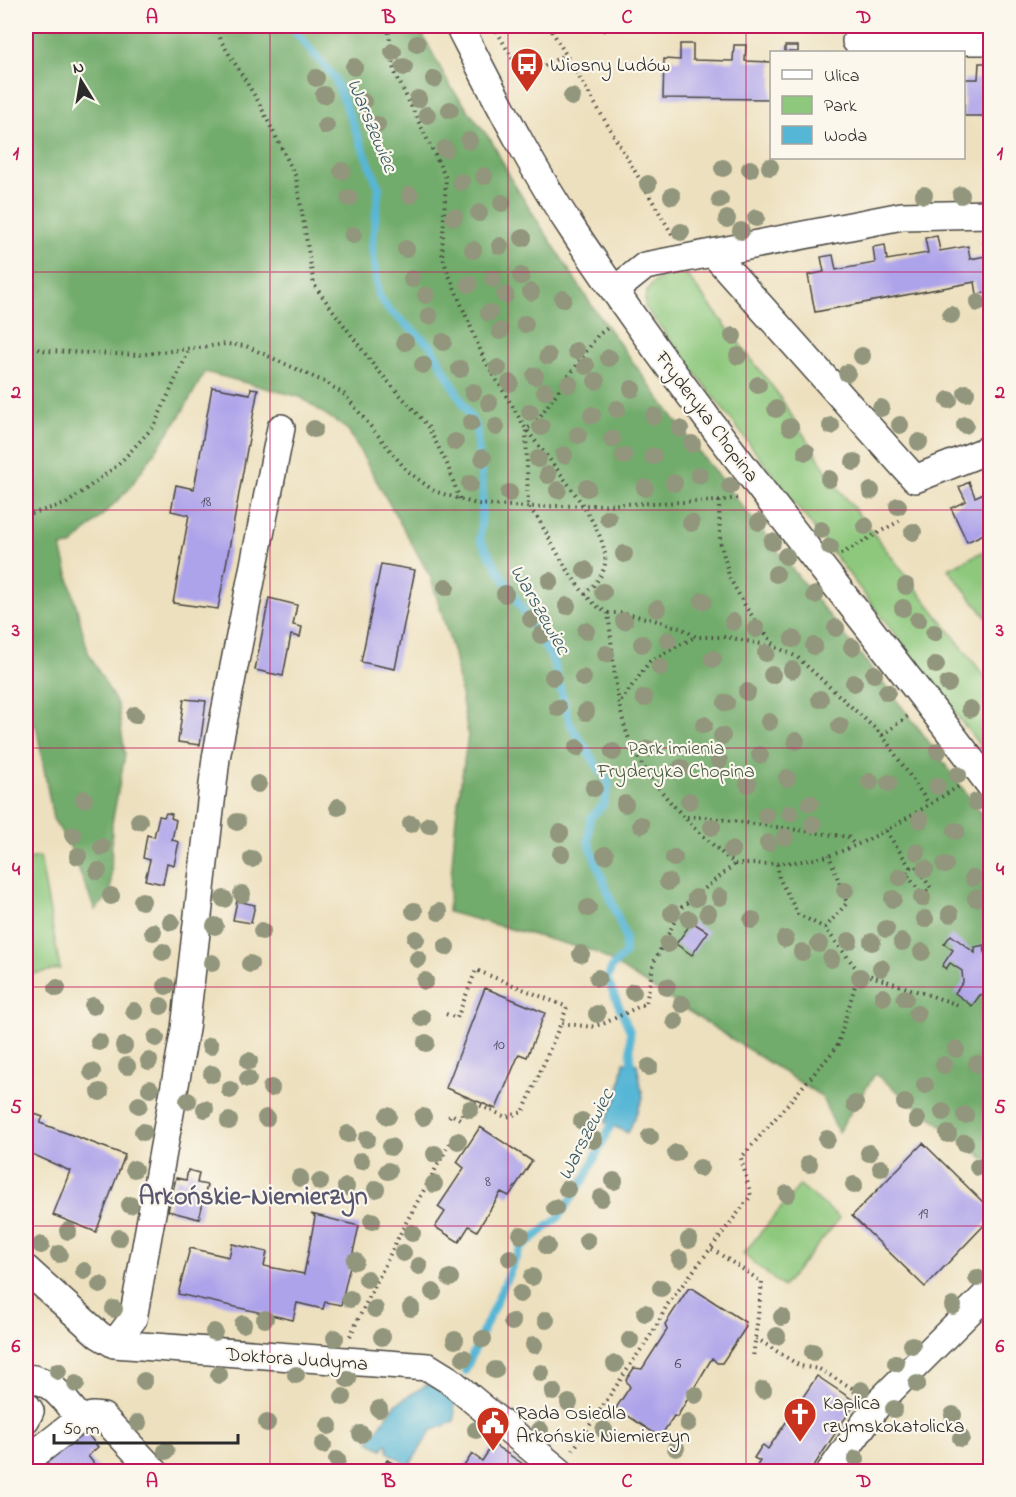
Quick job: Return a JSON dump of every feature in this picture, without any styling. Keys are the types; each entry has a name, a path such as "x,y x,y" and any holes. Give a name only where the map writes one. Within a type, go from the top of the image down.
{"street":[{"name":"Fryderyka Chopina","path":"459,26 538,174 615,290 979,783"},
{"path":"856,40 990,41"},
{"path":"615,290 645,266 902,216 990,214"},
{"path":"713,253 915,479 990,449"},
{"path":"26,1269 99,1335 114,1344 133,1319 185,1029 216,758 281,428"},
{"path":"830,1472 881,1400 990,1291"},
{"name":"Doktora Judyma","path":"114,1344 420,1365 438,1372 559,1471"},
{"path":"26,1378 38,1379 50,1384 80,1419"},
{"path":"26,1405 30,1411 26,1419"},
{"path":"26,1461 80,1419 92,1416 103,1417 155,1472"}],"path":[{"path":"217,26 221,41 268,119 296,177 314,285 375,367 427,425 447,464 460,500"},
{"path":"388,26 394,71 446,178 442,253 446,268 484,359 526,429 585,505 596,526 606,560 601,576 585,595"},
{"path":"494,26 523,78 564,55"},
{"path":"549,26 564,55 686,258"},
{"path":"600,26 608,33"},
{"path":"526,429 534,424 598,335 611,326"},
{"path":"26,347 48,351 138,355 226,344 246,346 327,383 345,395 406,471 434,491 476,504 492,507 528,507 719,501 747,496"},
{"path":"26,515 66,504 118,465 154,426 189,350"},
{"path":"526,429 528,507 537,517 585,595 597,608 608,613 623,613 654,620 683,629 696,637"},
{"path":"719,501 720,541 730,579 747,609 776,647"},
{"path":"864,540 901,520"},
{"path":"608,613 620,702 632,747 652,778 707,841 735,864"},
{"path":"620,702 650,661 696,637 727,637 776,647 797,657 882,735 929,804"},
{"path":"882,735 898,723"},
{"path":"561,1023 591,1027 646,1003 654,962 682,907 735,864 777,863 829,855 886,831 929,804 979,783"},
{"path":"686,817 704,816 848,837 855,845"},
{"path":"886,831 910,867"},
{"path":"825,928 847,903 829,855"},
{"path":"777,863 779,878 798,914 825,928 859,972 959,1005"},
{"path":"916,866 931,888 922,895 906,873 910,867 916,866"},
{"path":"446,1014 457,1018 477,970 567,1007 523,1112 506,1117 468,1100 460,1119 451,1114 449,1118"},
{"path":"559,1471 604,1406 667,1305 751,1196 741,1158 837,1047 859,972"},
{"path":"340,1361 373,1287 452,1139"},
{"path":"712,1249 762,1282 753,1358"},
{"path":"755,1338 800,1366 819,1369 861,1393"}],"green space":[{"name":"Park imienia Fryderyka Chopina","path":"26,26 418,26 450,86 492,142 514,184 592,306 692,443 917,726 990,826 990,1163 875,1074 838,1132 821,1096 596,952 448,912 456,816 468,735 454,654 431,578 348,430 300,397 205,372 180,416 128,490 71,546 61,547 88,652 118,706 125,755 112,823 111,894 95,910 68,842 53,819 36,725 26,726"},
{"path":"683,270 778,394 834,483 990,683 990,759 645,307 647,292 655,281"},
{"path":"990,548 990,622 948,569"},
{"path":"40,857 60,969 26,975 26,859"},
{"path":"800,1185 840,1218 783,1287 743,1254"}],"water":[{"path":"624,1062 637,1064 643,1098 628,1133 605,1122 618,1096"},
{"path":"426,1385 439,1385 454,1396 455,1421 431,1431 409,1466 388,1452 388,1445 386,1444 382,1449 369,1441 396,1404"}],"building":[{"path":"680,44 693,44 693,60 733,61 734,45 746,45 745,61 770,62 770,99 663,98 664,59 680,60"},
{"path":"785,46 798,46 798,51 785,51"},
{"path":"979,63 990,63 990,116 965,116 965,79 978,79"},
{"path":"937,236 940,251 968,246 970,259 986,256 983,242 990,241 990,292 977,294 975,282 815,312 808,275 824,272 821,257 833,255 836,270 875,263 873,247 885,245 887,260 928,253 925,238"},
{"path":"212,387 250,394 251,388 258,389 218,609 173,603 189,515 171,511 176,485 194,489"},
{"path":"969,482 975,497 990,490 990,531 967,542 951,508 966,501 959,487"},
{"path":"381,564 415,570 395,669 361,662"},
{"path":"269,598 297,605 293,625 302,627 300,637 291,635 283,676 255,670"},
{"path":"184,699 206,701 200,745 178,742"},
{"path":"166,813 172,814 171,818 176,820 172,840 179,842 174,865 167,863 163,884 145,880 150,860 143,858 147,835 154,837 159,816 164,817"},
{"path":"237,901 255,905 251,923 233,920"},
{"path":"692,922 708,932 692,955 676,944"},
{"path":"951,935 975,953 975,947 984,945 985,952 990,946 990,994 980,995 972,1006 955,993 963,982 962,971 950,963 946,969 942,966 953,950 944,944"},
{"path":"485,988 545,1013 527,1057 519,1054 496,1109 446,1088"},
{"path":"26,1111 43,1117 40,1123 125,1155 96,1232 53,1215 70,1171 30,1153 26,1161"},
{"path":"480,1127 532,1161 509,1196 501,1192 477,1231 469,1226 459,1242 435,1227 445,1212 438,1207 464,1168 457,1162"},
{"path":"923,1143 990,1209 990,1219 925,1287 852,1216"},
{"path":"188,1170 199,1173 197,1183 207,1185 199,1219 168,1211 176,1178 186,1180"},
{"path":"311,1214 359,1226 341,1305 325,1302 323,1309 297,1303 293,1320 178,1294 190,1248 229,1257 232,1244 267,1252 264,1266 304,1274 315,1217"},
{"path":"692,1288 745,1322 746,1327 722,1363 717,1363 712,1358 677,1417 674,1416 660,1437 616,1408 630,1387 626,1380 634,1368 642,1369 667,1330 665,1324 688,1289"},
{"path":"817,1376 856,1402 810,1472 753,1472 760,1461 754,1458 761,1447 763,1445 768,1449"},
{"path":"82,1427 98,1447 88,1456 101,1472 44,1472 37,1463"},
{"path":"493,1444 523,1464 517,1472 460,1472 472,1454 482,1461"},
{"path":"387,1460 409,1472 381,1472"}],"waterway":[{"name":"Warszewiec","path":"290,26 334,77 379,188 372,246 378,294 388,309 431,346 476,427 483,491 480,539 553,661 570,724 609,784 603,805 590,818 588,841 625,936 625,954 612,967 607,979 630,1031 631,1071"},
{"name":"Warszewiec","path":"465,1371 520,1249 558,1218 584,1180 616,1115"}],"place":[{"name":"Wiosny Ludów","path":"527,93"},
{"name":"Kaplica rzymskokatolicka","path":"800,1443"},
{"name":"Rada Osiedla Arkońskie Niemierzyn","path":"493,1452"}],"district":[{"name":"Arkońskie-Niemierzyn","path":"253,1195"}]}
